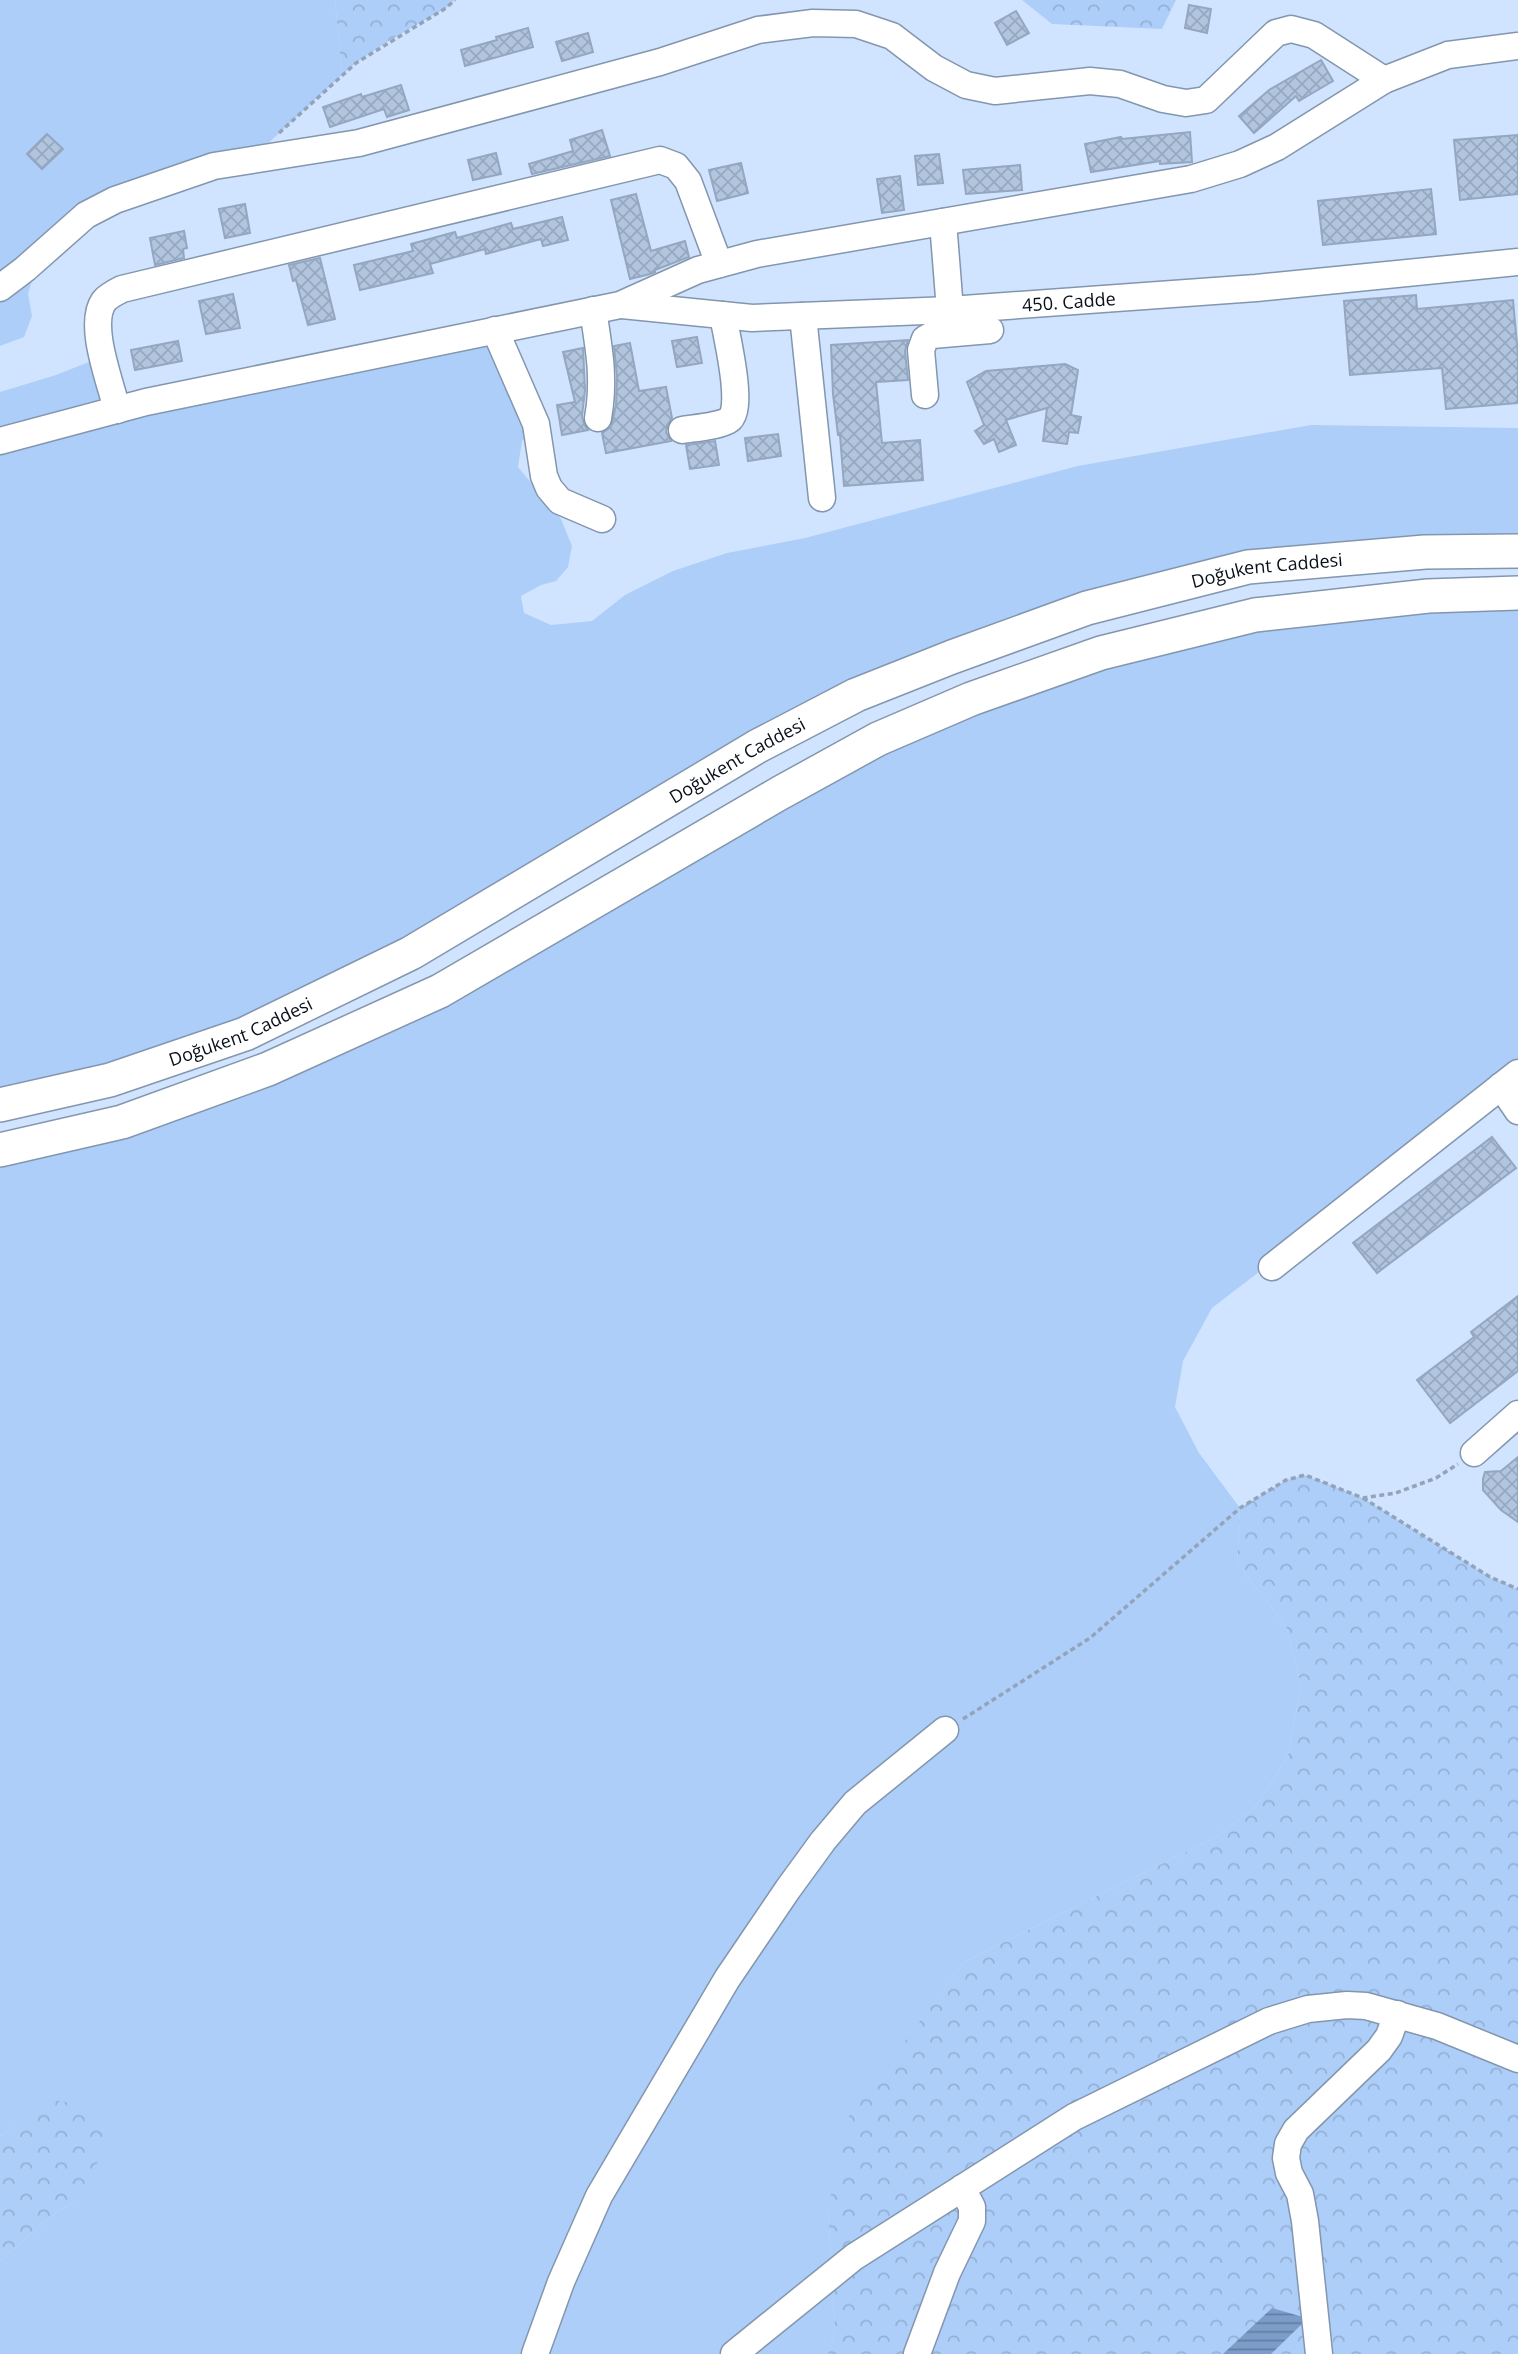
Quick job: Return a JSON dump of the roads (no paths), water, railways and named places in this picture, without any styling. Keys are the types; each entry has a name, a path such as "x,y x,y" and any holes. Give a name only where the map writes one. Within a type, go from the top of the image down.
{"main road":[{"name":"Doğukent Caddesi","path":"0,1105 110,1080 245,1034 411,953 758,746 856,695 964,652 1087,608 1248,567 1425,552 1518,551"},
{"path":"0,1150 122,1122 159,1109 268,1069 440,991 817,772 878,739 971,699 1101,653 1255,615 1428,596 1518,593"}],"street":[{"path":"0,288 86,215 115,200 214,166 359,143 660,62 758,30 813,23 856,24 892,36 934,68 966,85 995,91 1090,81 1120,84 1163,99 1186,103 1206,100 1276,33 1291,29 1314,35 1384,80"},
{"path":"0,441 117,410 620,304 698,270 757,254 1191,179 1240,164 1276,146 1384,80 1448,55 1518,46"},
{"path":"117,410 98,331 97,314 105,299 122,289 660,159 676,166 688,181 719,264"},
{"path":"943,222 950,310"},
{"name":"450. Cadde","path":"620,304 752,318 950,310 990,319 1256,288 1518,262"},
{"path":"593,310 603,393 598,418"},
{"path":"682,430 725,422 733,417 734,384 723,315"},
{"path":"803,316 822,498"},
{"path":"942,352 984,338 990,319"},
{"path":"925,396 921,350 925,339 990,319"},
{"path":"495,330 536,424 544,476 549,488 560,501 601,519"},
{"path":"1272,1266 1510,1079 1518,1111"},
{"path":"1474,1453 1518,1414"},
{"path":"535,2354 561,2282 599,2196 727,1979 788,1889 855,1803 946,1730"},
{"path":"734,2354 854,2257 1074,2117 1269,2021 1308,2009 1366,2006 1437,2025 1518,2059"},
{"path":"1319,2354 1305,2221 1300,2194 1287,2166 1286,2151 1296,2130 1379,2050 1389,2036 1397,2014"},
{"path":"917,2354 947,2273 972,2221 972,2207 962,2188"}]}
